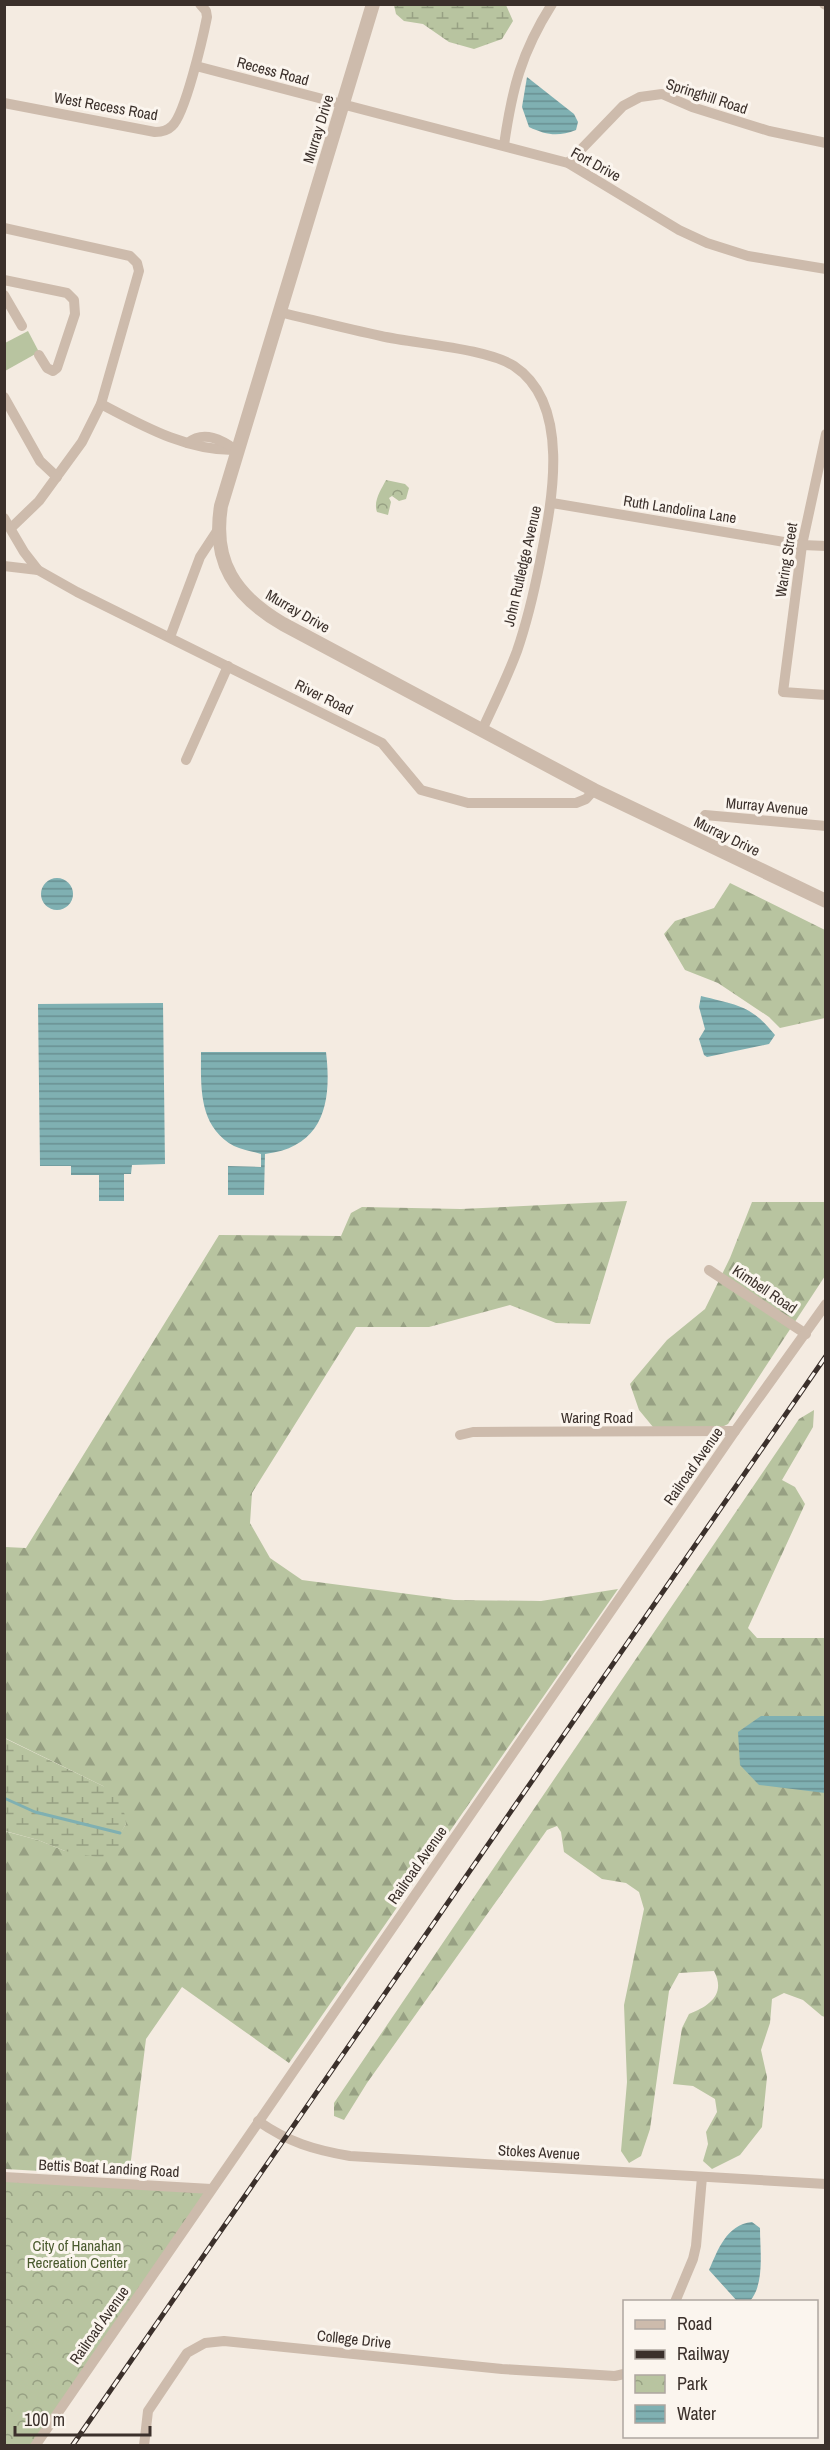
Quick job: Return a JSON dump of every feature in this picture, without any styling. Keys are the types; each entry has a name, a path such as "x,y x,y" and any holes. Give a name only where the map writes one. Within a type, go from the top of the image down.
{"street":[{"path":"196,66 207,17 206,11 200,4"},
{"name":"Murray Drive","path":"373,4 236,450 221,506 220,547 227,570 241,592 260,609 594,790 825,901"},
{"path":"504,145 511,98 519,68 533,34 552,4"},
{"name":"West Recess Road","path":"4,103 162,132 172,126 177,119 196,66"},
{"name":"Recess Road","path":"196,66 343,105"},
{"name":"Springhill Road","path":"568,163 623,106 640,98 662,93 692,107 770,132 825,143"},
{"name":"Fort Drive","path":"343,105 568,163 679,230 707,243 748,256 825,269"},
{"path":"4,228 120,253 137,263 138,273 100,404 82,442 39,501 10,528"},
{"path":"4,280 67,293 74,300 75,314 57,368 52,370 47,368 39,354"},
{"path":"4,295 22,326"},
{"name":"John Rutledge Avenue","path":"279,312 382,337 483,354 513,366 535,385 548,416 553,454 552,503 534,591 517,651 482,730"},
{"path":"4,397 40,461 57,477"},
{"path":"100,404 157,432 188,443 210,449 236,450"},
{"name":"Waring Street","path":"825,434 802,544 783,692 825,695"},
{"name":"Ruth Landolina Lane","path":"552,503 825,546"},
{"path":"4,518 24,552 38,570"},
{"path":"170,637 200,557 219,528"},
{"path":"4,567 38,570"},
{"name":"River Road","path":"38,570 77,592 382,743 421,790 468,803 576,803 586,799 594,790"},
{"path":"186,760 228,666"},
{"name":"Murray Avenue","path":"705,815 825,826"},
{"name":"Kimbell Road","path":"709,1270 806,1334"},
{"name":"Railroad Avenue","path":"34,2445 825,1304"},
{"name":"Waring Road","path":"460,1435 472,1432 735,1431"},
{"name":"Stokes Avenue","path":"258,2121 284,2138 321,2151 350,2156 825,2184"},
{"path":"675,2300 693,2259 696,2246 702,2176"},
{"name":"Bettis Boat Landing Road","path":"4,2177 211,2189"},
{"name":"College Drive","path":"144,2445 148,2411 187,2353 205,2343 224,2341 502,2369 615,2376 623,2374"}],"green space":[{"path":"394,5 506,5 513,21 502,39 474,49 449,42 423,24 404,21 396,14"},
{"path":"28,331 39,352 5,371 5,343"},
{"path":"386,480 405,484 409,488 406,499 399,501 392,496 389,498 391,502 388,515 377,512 376,508 378,496"},
{"path":"730,883 825,930 825,1018 780,1028 769,1017 718,983 685,970 664,934 675,921 714,908"},
{"path":"627,1201 590,1324 556,1323 510,1305 429,1327 356,1327 252,1493 250,1523 270,1558 302,1580 454,1600 541,1601 618,1589 289,2063 182,1987 146,2039 129,2176 5,2169 4,1831 38,1840 65,1851 120,1833 126,1824 103,1786 5,1738 5,1547 26,1548 219,1235 341,1236 351,1213 362,1207 461,1209"},
{"path":"752,1202 825,1202 825,1276 728,1424 722,1427 653,1427 639,1410 630,1384 667,1340 705,1309 730,1258"},
{"path":"814,1410 813,1427 782,1480 795,1487 805,1504 748,1628 757,1638 825,1638 825,2017 803,2000 784,1993 772,1999 770,2023 761,2050 767,2077 762,2127 740,2155 712,2169 703,2161 708,2144 706,2132 717,2112 715,2099 693,2086 673,2084 682,2028 689,2014 714,1998 718,1986 714,1971 679,1973 669,1991 650,2129 641,2156 629,2163 621,2151 627,2082 624,2005 644,1909 639,1892 626,1883 602,1879 564,1852 561,1832 557,1826 547,1830 367,2083 344,2120 334,2116 334,2103 799,1419"},
{"path":"4,1738 103,1786 117,1797 125,1815 126,1824 120,1834 123,1848 101,1858 65,1851 38,1840 5,1831"},
{"name":"City of Hanahan Recreation Center","path":"4,2177 211,2189 35,2445 5,2445"}],"water":[{"path":"527,77 574,114 578,122 576,130 563,134 552,134 529,127 522,107"},
{"path":"57,878 68,883 73,894 68,905 57,910 46,905 41,894 46,883"},
{"path":"701,996 734,1004 751,1012 775,1035 769,1044 707,1057 704,1055 699,1039 705,1029 699,1007"},
{"path":"163,1003 165,1164 132,1165 131,1174 124,1174 124,1201 99,1201 99,1175 71,1175 71,1166 40,1166 38,1004"},
{"path":"201,1052 326,1052 327,1088 320,1119 312,1132 300,1142 285,1150 265,1154 264,1195 228,1195 228,1166 261,1167 261,1154 234,1146 222,1138 214,1128 204,1105"},
{"path":"761,1716 825,1716 825,1793 759,1785 740,1765 738,1732"},
{"path":"752,2222 760,2228 760,2276 755,2294 751,2300 736,2300 709,2270 729,2233 743,2224"}],"waterway":[{"path":"4,1798 35,1812 120,1833"}],"railway":[{"path":"72,2446 826,1356"}]}
